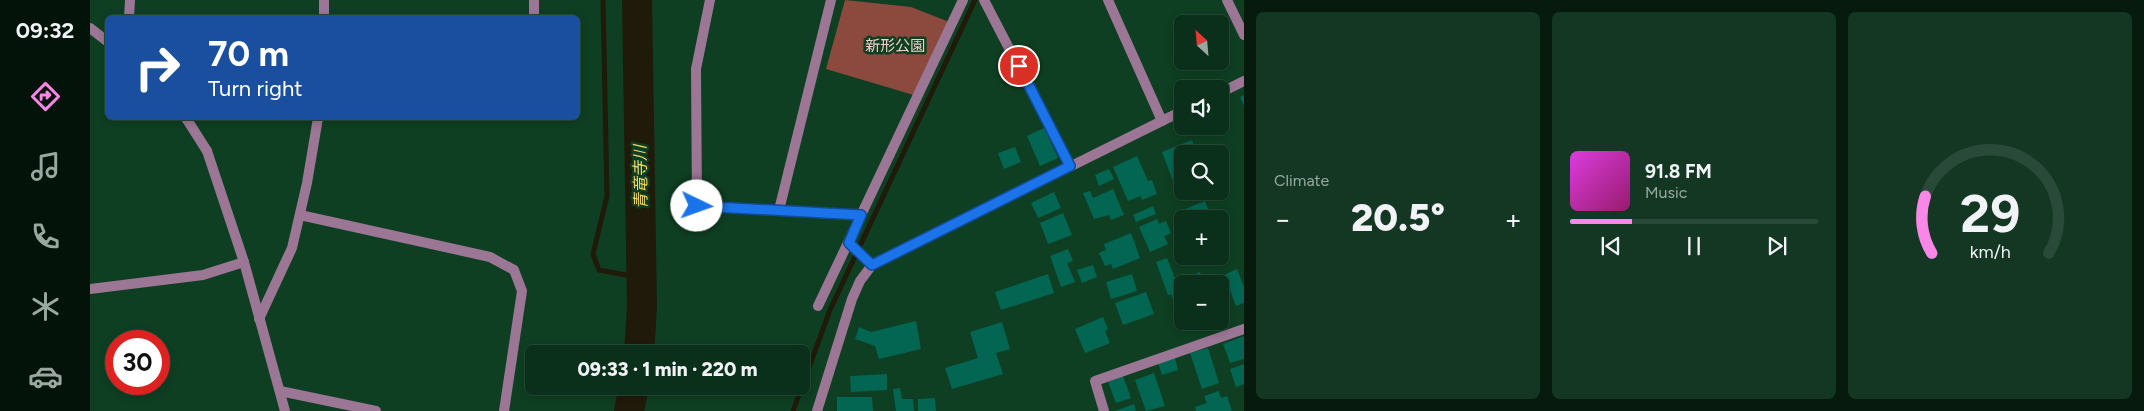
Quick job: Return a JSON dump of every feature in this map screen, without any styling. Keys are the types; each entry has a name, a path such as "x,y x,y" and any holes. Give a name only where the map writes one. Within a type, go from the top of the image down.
{"street":[{"path":"129,15 130,0"},
{"path":"324,0 324,15"},
{"path":"534,0 534,15"},
{"path":"710,0 696,69 697,206 861,215"},
{"path":"779,210 831,0"},
{"path":"818,306 963,0"},
{"path":"984,0 1070,166"},
{"path":"1108,0 1162,121"},
{"path":"1227,0 1244,35"},
{"path":"90,28 105,40"},
{"path":"1229,89 1244,82"},
{"path":"817,411 852,299 860,281 872,265 1174,115"},
{"path":"187,120 207,151 244,262 285,411"},
{"path":"259,319 292,248 318,120"},
{"path":"300,215 490,257 514,270 522,291 504,411"},
{"path":"849,243 872,265"},
{"path":"90,289 203,275 244,262"},
{"path":"1104,411 1096,381 1244,329"},
{"path":"280,391 376,411"}],"green space":[{"name":"新形公園","path":"845,0 911,7 952,23 917,96 826,69"}],"building":[{"path":"1244,95 1244,106 1240,97"},
{"path":"1044,128 1058,158 1040,166 1027,136"},
{"path":"1192,140 1194,145 1180,145"},
{"path":"1015,147 1021,162 1004,169 998,153"},
{"path":"1174,147 1174,184 1162,152"},
{"path":"1137,156 1148,181 1152,180 1157,194 1142,200 1141,196 1128,201 1113,167"},
{"path":"1109,169 1114,179 1099,186 1095,175"},
{"path":"1113,189 1124,215 1111,220 1109,215 1094,219 1083,193 1090,191 1093,198"},
{"path":"1054,192 1061,208 1038,218 1031,203"},
{"path":"1205,201 1208,210 1183,210"},
{"path":"1153,206 1156,214 1136,222 1133,215"},
{"path":"1063,213 1072,235 1048,244 1040,223"},
{"path":"1157,219 1159,224 1166,221 1171,233 1164,236 1168,244 1150,252 1139,227"},
{"path":"1131,233 1140,258 1113,269 1111,264 1105,266 1099,253 1106,250 1104,244"},
{"path":"1068,249 1073,261 1067,263 1075,282 1061,287 1050,256"},
{"path":"1167,258 1174,276 1174,302 1171,294 1168,295 1156,262"},
{"path":"1093,265 1097,277 1082,283 1077,270"},
{"path":"1237,269 1244,287 1244,303 1236,306 1229,288 1229,275 1224,275"},
{"path":"1048,274 1054,293 1001,310 995,292"},
{"path":"1132,274 1137,291 1111,299 1106,282"},
{"path":"1146,292 1154,314 1123,325 1115,303"},
{"path":"1103,317 1108,329 1105,331 1110,343 1085,353 1075,329"},
{"path":"916,321 921,349 879,359 875,346 855,339 859,327 871,332"},
{"path":"1002,322 1010,349 996,353 1003,374 952,389 945,368 978,358 970,332"},
{"path":"1244,336 1244,359 1230,363 1223,344"},
{"path":"1208,348 1219,383 1202,389 1190,353"},
{"path":"1175,358 1178,370 1162,375 1158,363"},
{"path":"1244,364 1244,384 1236,387 1230,369"},
{"path":"1154,373 1165,406 1146,411 1135,380"},
{"path":"887,374 887,390 851,392 850,376"},
{"path":"1123,376 1131,398 1116,403 1108,382"},
{"path":"900,388 902,399 913,399 914,411 896,411 893,389"},
{"path":"1219,391 1221,398 1227,396 1232,411 1196,411 1195,407 1207,403 1204,396"},
{"path":"837,397 872,397 873,411 837,411"},
{"path":"935,398 936,411 918,411 918,399"},
{"path":"1134,404 1136,411 1115,411"}],"waterway":[{"path":"603,0 607,196 593,254 599,270 642,278"},
{"name":"青竜寺川","path":"637,0 642,307 640,345"},
{"path":"793,411 830,310 975,0"},
{"name":"青竜寺川","path":"629,411 632,395"}],"route":[{"path":"697,206 861,215 849,243 872,265 1070,166 1019,66"}]}
